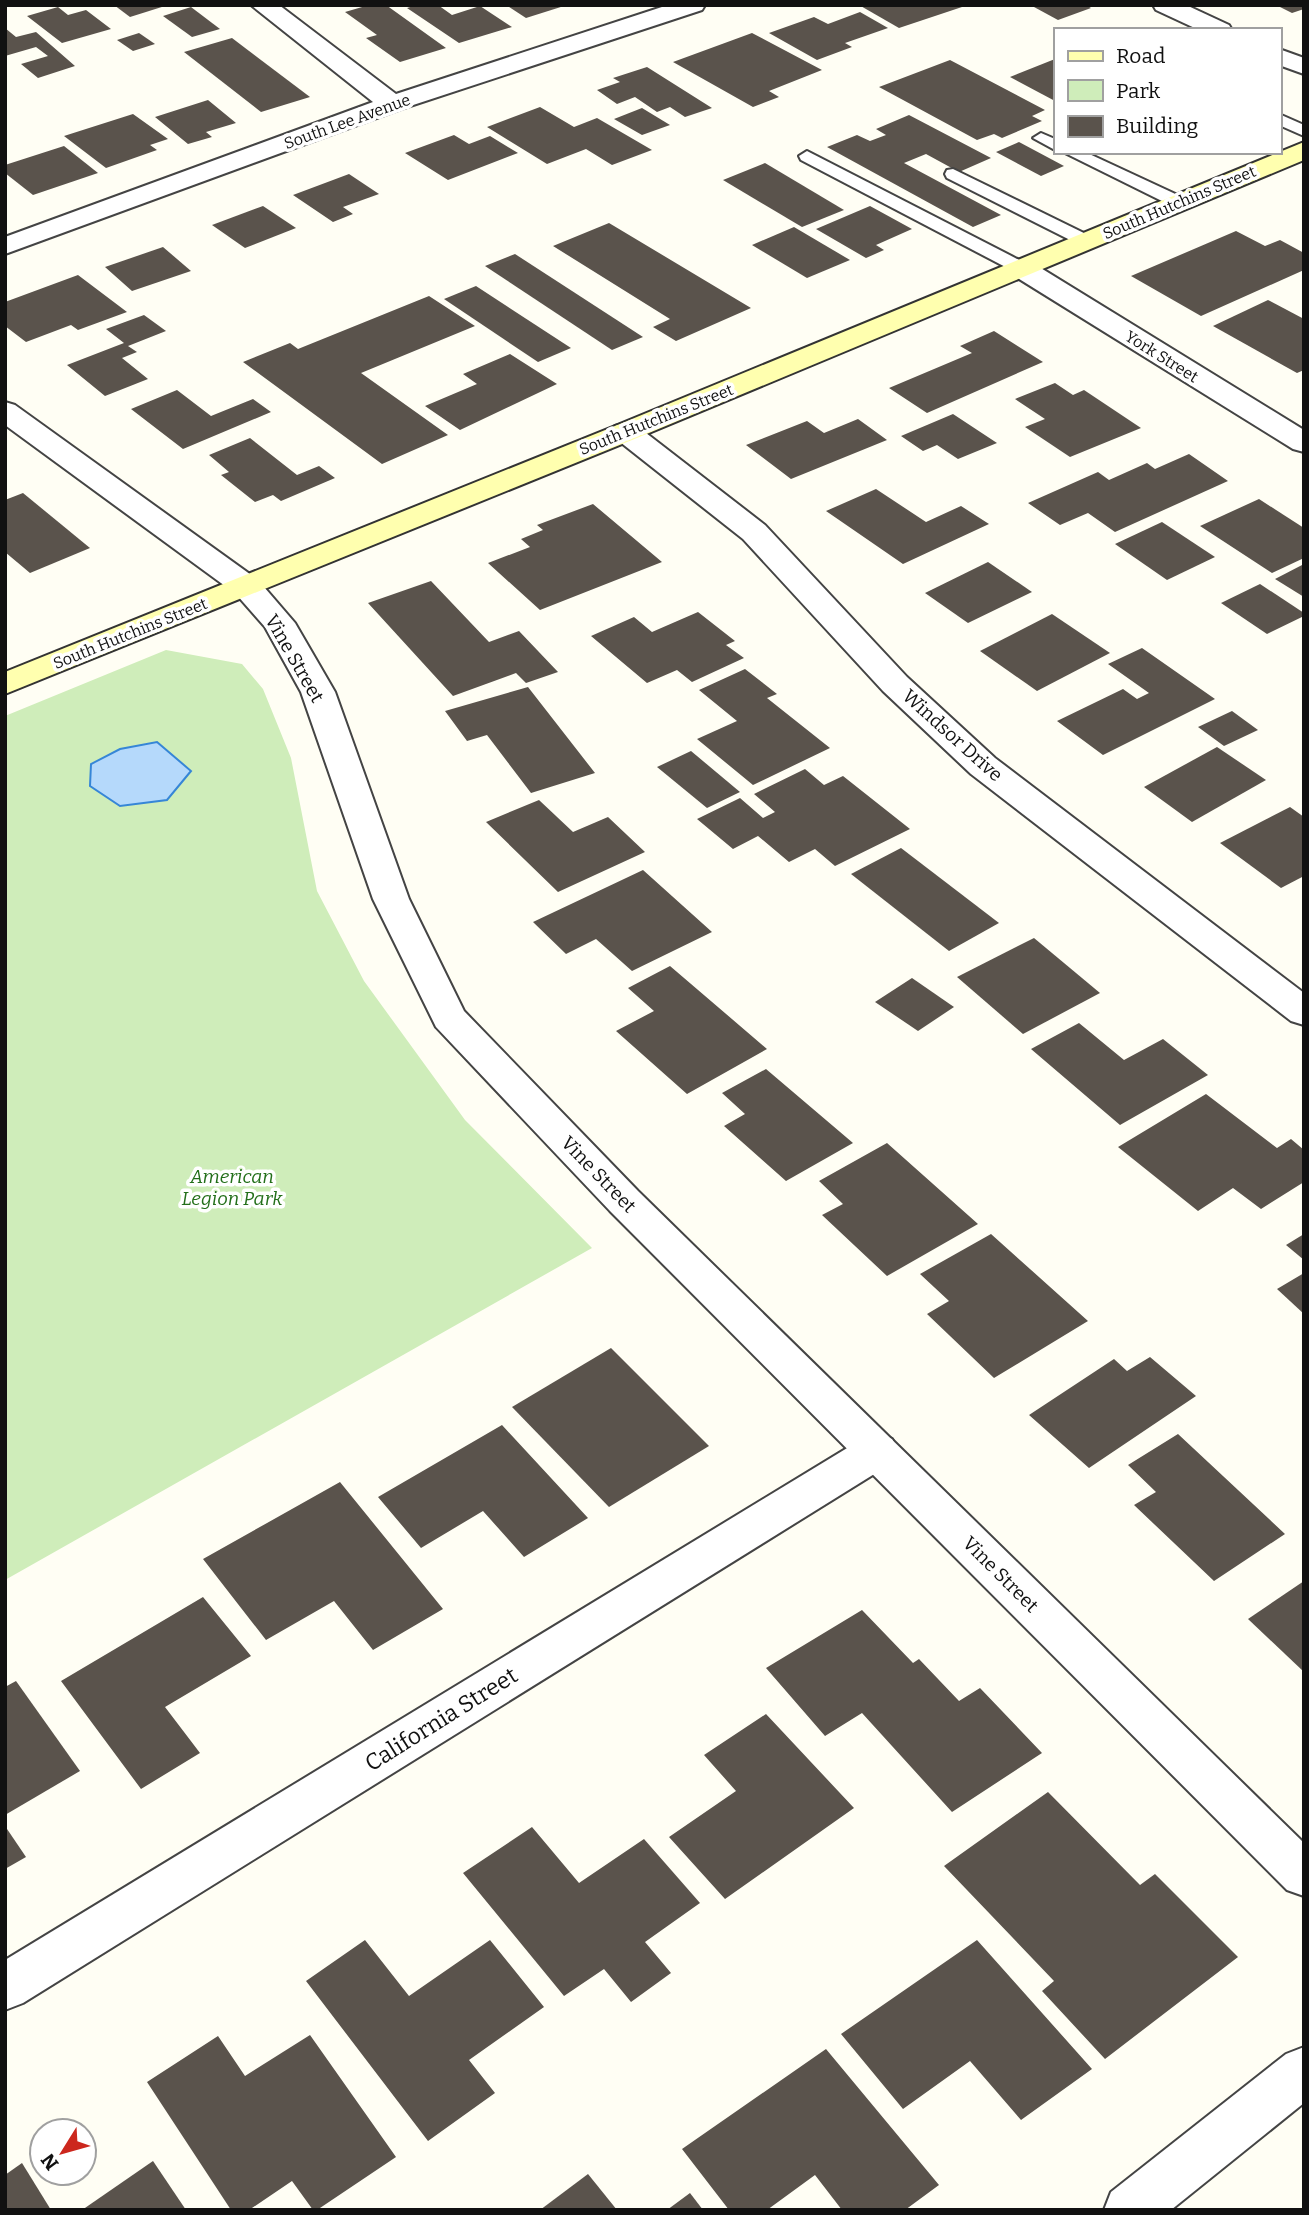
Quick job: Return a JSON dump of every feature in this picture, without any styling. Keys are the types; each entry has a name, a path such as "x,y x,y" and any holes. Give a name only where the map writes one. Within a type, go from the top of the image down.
{"main road":[{"name":"South Hutchins Street","path":"5,684 626,432 1304,150"}],"street":[{"path":"263,5 392,104"},
{"name":"South Lee Avenue","path":"5,246 392,104 693,5"},
{"path":"1165,5 1216,28"},
{"path":"1281,57 1304,67"},
{"name":"York Street","path":"1021,268 1304,443"},
{"name":"Vine Street","path":"5,411 247,587 279,623 318,692 391,899 449,1018 624,1201 1304,1875"},
{"name":"Windsor Drive","path":"626,432 754,532 895,684 984,766 1304,1012"},
{"name":"California Street","path":"5,1987 877,1451"},
{"path":"1130,2210 1304,2071"}],"lane":[{"path":"1281,120 1304,131"},
{"path":"1075,154 1178,202"},
{"path":"807,156 1021,268"},
{"path":"953,174 1086,241"}],"green space":[{"name":"American Legion Park","path":"166,650 242,664 263,689 291,758 317,891 364,981 465,1120 592,1248 5,1580 5,716"}],"water":[{"path":"157,742 191,771 167,800 120,806 90,786 91,764 120,749"}],"building":[{"path":"114,5 165,5 165,6 130,17"},
{"path":"369,5 386,5 446,48 400,62 366,38 377,35 345,12"},
{"path":"438,5 452,15 480,6 512,27 459,43 407,8"},
{"path":"506,5 564,5 564,6 526,18"},
{"path":"859,5 965,5 965,6 899,28"},
{"path":"1086,5 1091,8 1058,20 1034,7"},
{"path":"1276,5 1304,5 1304,9 1292,13"},
{"path":"58,7 68,15 86,10 111,29 62,43 27,16"},
{"path":"191,7 220,29 192,37 163,16"},
{"path":"860,12 888,28 845,43 852,47 817,60 769,33 814,17 828,24"},
{"path":"5,28 16,37 36,32 75,66 38,78 21,64 48,56 36,47 5,56"},
{"path":"139,33 155,44 133,51 117,40"},
{"path":"752,33 822,70 769,91 779,97 753,107 673,62"},
{"path":"232,38 310,97 261,112 184,52"},
{"path":"1054,59 1054,100 1010,77"},
{"path":"950,60 1045,110 1032,116 1042,121 1002,138 994,134 977,140 879,87"},
{"path":"647,67 712,108 685,117 670,107 657,112 635,97 617,104 597,90 620,82 613,78"},
{"path":"208,100 236,123 206,132 212,137 188,144 155,117"},
{"path":"540,107 574,127 597,118 652,150 612,165 586,149 547,164 487,127"},
{"path":"642,108 670,125 642,135 614,119"},
{"path":"133,114 168,139 150,145 157,150 106,168 64,136"},
{"path":"909,115 991,158 959,172 926,154 904,163 1001,215 973,227 827,147 857,135 870,141 886,135 876,129"},
{"path":"454,135 469,144 490,136 518,153 448,180 405,153"},
{"path":"1019,142 1064,166 1041,176 996,152"},
{"path":"64,146 98,173 33,195 5,173 5,165"},
{"path":"765,163 844,210 802,227 723,180"},
{"path":"349,174 379,194 343,207 353,214 333,222 293,195"},
{"path":"263,206 296,228 245,248 212,225"},
{"path":"870,206 912,229 876,245 884,250 866,258 816,229"},
{"path":"609,223 751,308 676,341 653,327 670,319 553,246"},
{"path":"794,227 850,260 807,278 752,245"},
{"path":"1236,231 1265,246 1280,240 1304,253 1304,270 1201,316 1131,276"},
{"path":"163,247 191,271 132,291 105,267"},
{"path":"515,254 643,337 612,350 485,266"},
{"path":"78,275 127,312 78,330 71,325 26,342 5,326 5,302"},
{"path":"476,286 571,348 538,362 444,299"},
{"path":"429,296 475,326 361,373 448,435 382,464 243,362 290,343 298,349"},
{"path":"1268,300 1304,319 1304,370 1297,373 1213,326"},
{"path":"144,315 166,331 128,346 137,352 122,358 148,379 105,396 67,365 124,343 106,329"},
{"path":"994,331 1043,362 927,413 889,388 972,353 960,346"},
{"path":"510,354 557,384 460,430 425,406 477,384 463,374"},
{"path":"1055,383 1073,395 1084,390 1141,428 1070,457 1025,427 1045,419 1015,399"},
{"path":"177,390 211,416 253,399 271,412 183,449 131,409"},
{"path":"953,414 997,443 958,459 937,445 923,451 901,436"},
{"path":"858,419 887,440 791,479 746,445 807,421 824,433"},
{"path":"250,438 297,475 319,466 335,478 281,501 273,495 255,502 221,475 229,472 209,455"},
{"path":"1189,454 1228,481 1115,532 1088,513 1060,525 1028,503 1098,472 1109,480 1147,463 1155,469"},
{"path":"876,489 926,522 961,506 989,524 903,564 826,511"},
{"path":"23,493 90,548 30,573 5,552 5,500"},
{"path":"1259,499 1304,528 1304,558 1272,573 1200,526"},
{"path":"593,504 662,562 540,610 488,563 530,547 521,539 543,530 537,525"},
{"path":"1162,522 1215,557 1167,580 1115,544"},
{"path":"988,562 1032,592 968,623 925,593"},
{"path":"1304,564 1304,597 1275,579"},
{"path":"431,581 489,642 519,631 558,672 526,683 516,673 453,696 368,603"},
{"path":"1260,584 1304,613 1304,616 1267,634 1221,603"},
{"path":"698,612 735,641 726,645 744,658 692,682 677,670 647,683 591,636 634,617 652,632"},
{"path":"1052,614 1110,653 1037,691 980,651"},
{"path":"1142,648 1215,699 1103,755 1057,721 1123,689 1137,699 1149,693 1108,664"},
{"path":"745,669 777,694 767,698 830,748 753,785 697,739 737,721 699,690"},
{"path":"528,687 595,773 531,793 487,735 467,741 445,711"},
{"path":"1232,711 1258,730 1224,746 1198,727"},
{"path":"1217,747 1266,780 1192,822 1144,787"},
{"path":"691,751 740,792 707,808 657,767"},
{"path":"805,769 824,785 843,776 910,829 835,866 815,849 789,862 758,836 733,849 697,819 740,798 763,818 775,812 754,794"},
{"path":"539,800 573,832 608,817 645,852 558,892 486,822"},
{"path":"1290,807 1304,817 1304,876 1281,888 1220,843"},
{"path":"901,848 999,923 949,951 851,874"},
{"path":"643,870 712,932 632,971 596,939 566,954 533,922"},
{"path":"1034,938 1100,993 1023,1034 957,977"},
{"path":"670,966 767,1049 687,1094 616,1031 654,1011 628,988"},
{"path":"912,978 954,1007 918,1031 875,1002"},
{"path":"1079,1023 1124,1060 1163,1039 1208,1075 1120,1125 1031,1049"},
{"path":"766,1069 853,1143 786,1181 724,1126 745,1114 722,1093"},
{"path":"1206,1094 1277,1148 1291,1139 1304,1150 1304,1182 1261,1209 1233,1188 1198,1211 1118,1147"},
{"path":"887,1143 978,1224 887,1276 822,1215 843,1204 819,1181"},
{"path":"991,1234 1088,1321 994,1378 927,1314 949,1301 920,1274"},
{"path":"1304,1234 1304,1260 1286,1245"},
{"path":"1304,1273 1304,1314 1277,1289"},
{"path":"611,1348 709,1446 609,1507 512,1407"},
{"path":"1150,1357 1196,1396 1089,1468 1029,1415 1114,1359 1127,1371"},
{"path":"502,1425 588,1518 524,1557 483,1511 421,1548 378,1497"},
{"path":"1178,1434 1285,1534 1214,1581 1134,1505 1156,1492 1128,1465"},
{"path":"340,1482 443,1609 373,1650 334,1601 266,1640 203,1559"},
{"path":"1304,1581 1304,1672 1248,1619"},
{"path":"203,1597 251,1656 165,1707 200,1753 141,1789 61,1681"},
{"path":"862,1610 913,1663 919,1659 959,1701 980,1688 1042,1753 952,1812 862,1713 825,1736 766,1668"},
{"path":"16,1681 80,1771 5,1815 5,1687"},
{"path":"766,1714 854,1808 725,1899 669,1837 736,1791 704,1755"},
{"path":"1048,1792 1140,1885 1155,1874 1238,1957 1105,2059 1042,1991 1054,1981 944,1866"},
{"path":"5,1826 26,1857 5,1869"},
{"path":"532,1827 579,1883 644,1839 700,1903 645,1942 671,1973 631,2002 604,1969 564,1996 463,1873"},
{"path":"365,1940 409,1996 490,1940 544,2007 469,2060 495,2093 428,2141 306,1981"},
{"path":"977,1940 1092,2069 1021,2120 970,2061 903,2109 841,2034"},
{"path":"310,2035 396,2157 317,2210 313,2210 292,2181 249,2210 231,2210 147,2082 218,2036 245,2076"},
{"path":"826,2049 939,2185 905,2210 842,2210 815,2175 767,2210 729,2210 682,2149"},
{"path":"153,2161 186,2210 82,2210"},
{"path":"22,2163 28,2173 28,2187 37,2187 51,2210 5,2210 5,2175"},
{"path":"588,2174 617,2210 540,2210"},
{"path":"690,2193 703,2210 667,2210"}]}
